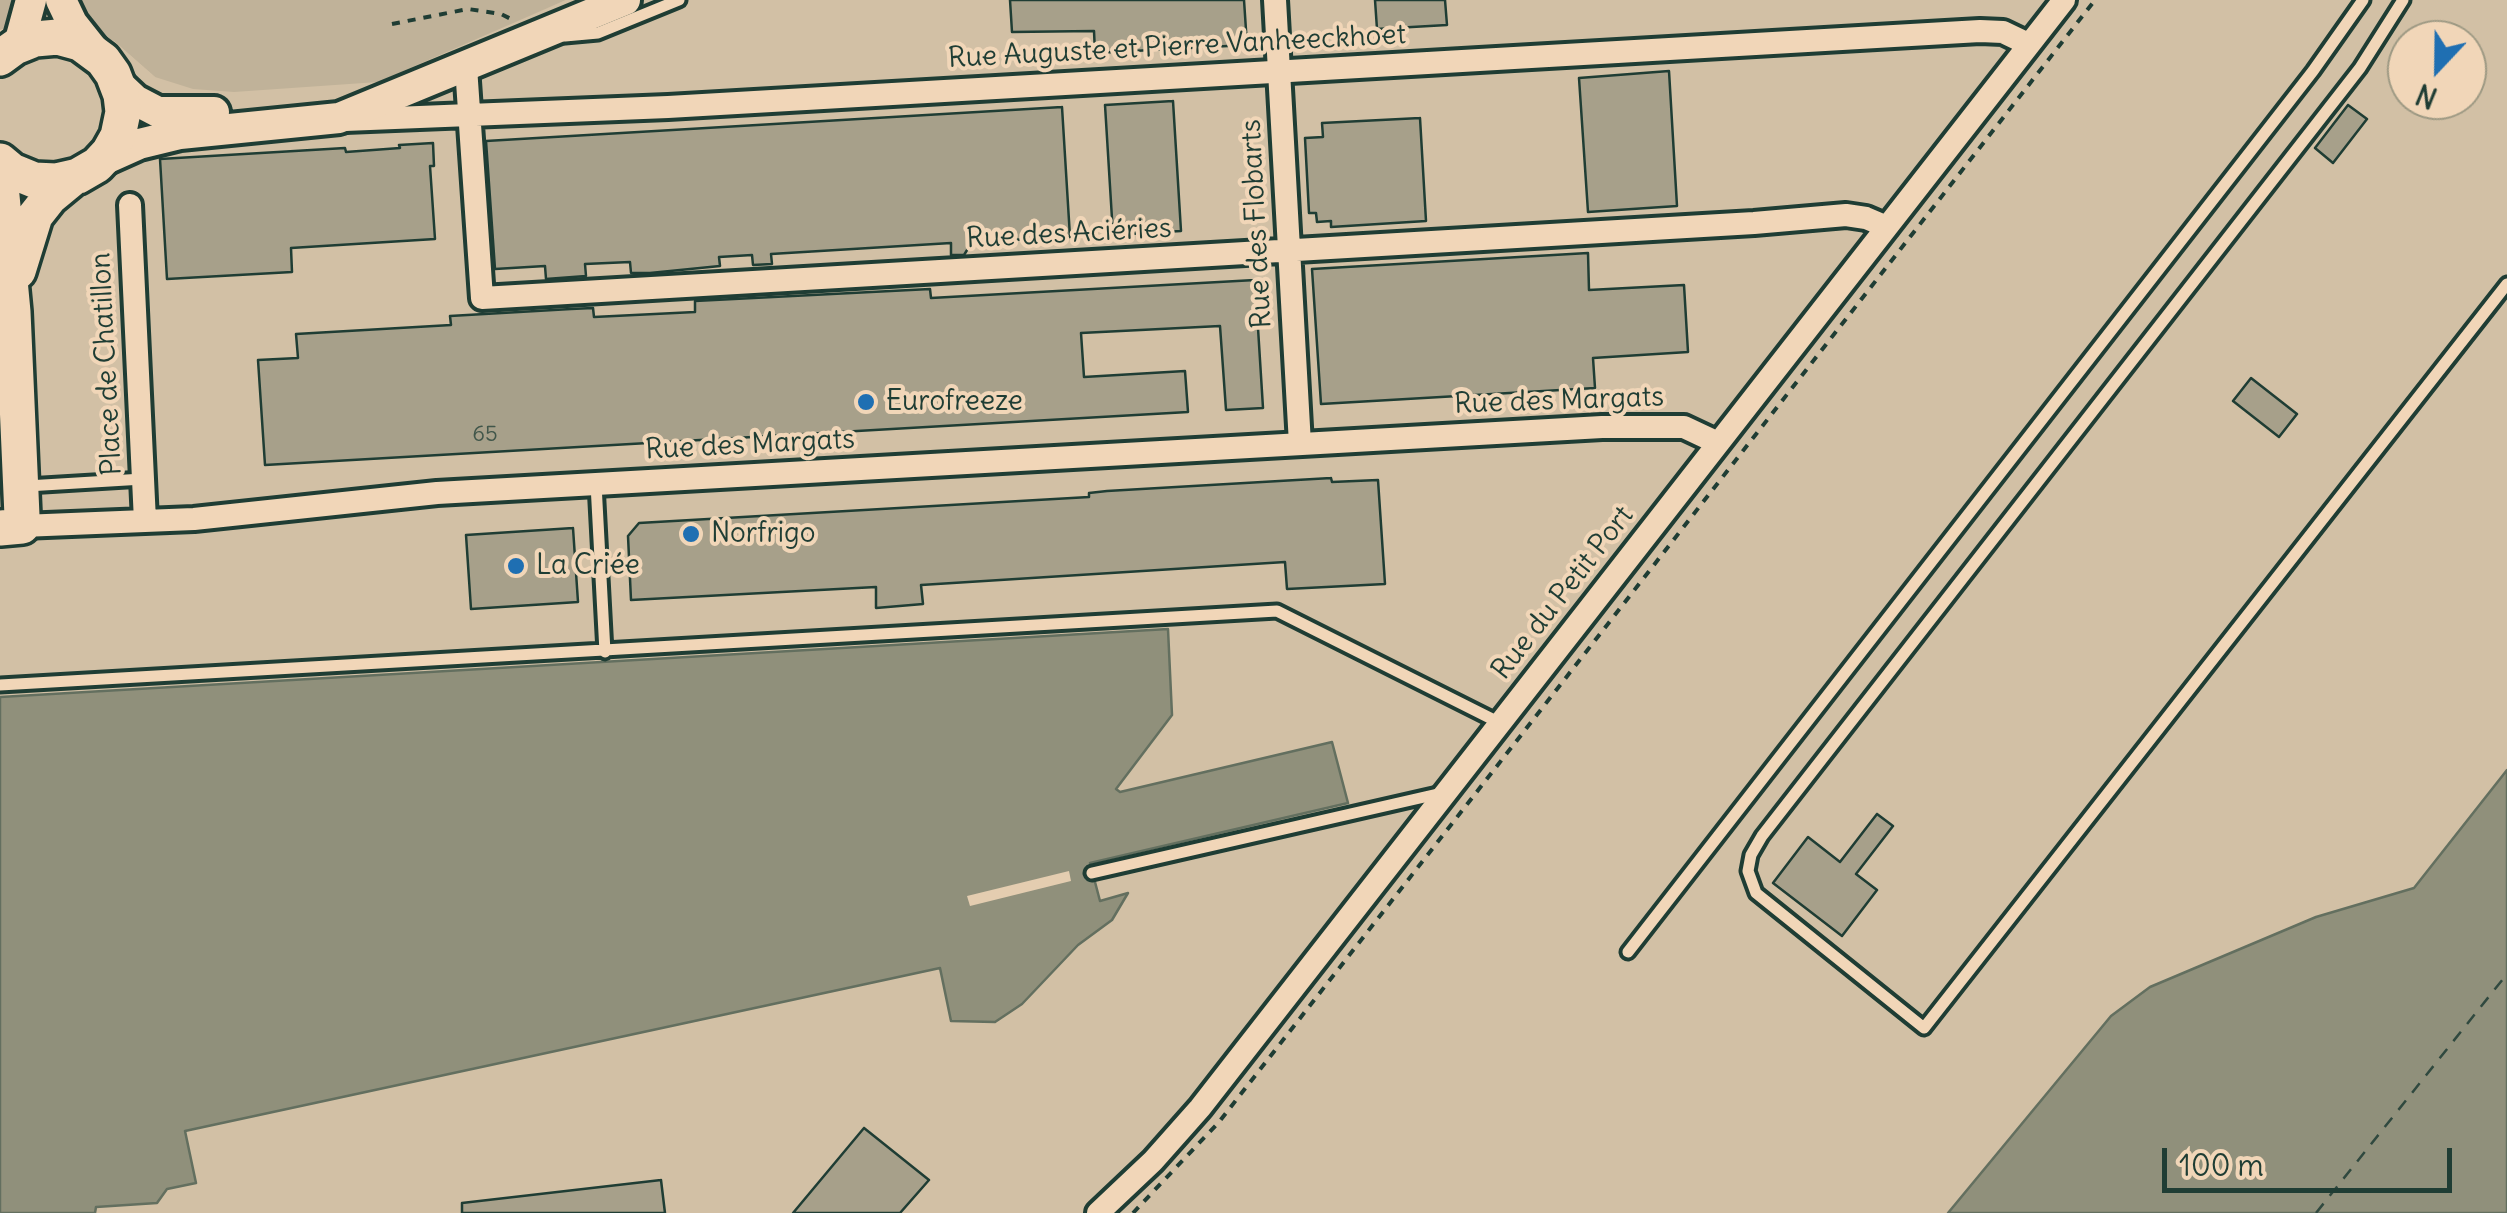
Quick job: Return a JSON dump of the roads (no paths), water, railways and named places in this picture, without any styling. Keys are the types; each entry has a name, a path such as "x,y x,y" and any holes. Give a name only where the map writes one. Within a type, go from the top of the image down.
{"main road":[{"path":"6,52 36,38 75,41 107,64 118,84 123,106 116,141 44,204 29,229 7,312"},
{"path":"0,161 34,180 50,182 87,169"},
{"path":"0,175 22,486 11,527"}],"street":[{"path":"6,52 30,0"},
{"path":"61,0 77,30 95,52"},
{"path":"87,169 139,144 180,134 326,120 405,92 625,0"},
{"name":"Rue des Flobarts","path":"1275,0 1300,444"},
{"name":"Rue du Petit Port","path":"1098,1213 1153,1161 1200,1108 2064,0"},
{"name":"Rue Auguste et Pierre Vanheeckhoet","path":"326,120 470,116 1980,31 2003,32 2028,44"},
{"name":"Rue des Aciéries","path":"466,66 482,298 1846,215 1888,227"},
{"path":"118,84 141,104 174,114 352,103 405,92"},
{"name":"Place de Chatillon","path":"130,205 145,521"},
{"name":"Rue des Margats","path":"11,527 145,521 437,494 596,484 1658,425 1692,428 1718,443"}],"lane":[{"path":"537,37 598,33 679,0"},
{"path":"1628,952 2313,71 2363,0"},
{"path":"2403,0 2360,68 1762,836 1748,862 1749,880 1756,893 1924,1028 2507,284"},
{"path":"22,486 143,479"},
{"path":"596,484 605,652"},
{"path":"0,685 1277,611 1500,723"},
{"path":"1092,873 1446,792"}],"place":[{"name":"Eurofreeze","path":"866,402"},
{"name":"Norfrigo","path":"691,534"},
{"name":"La Criée","path":"516,566"}]}
